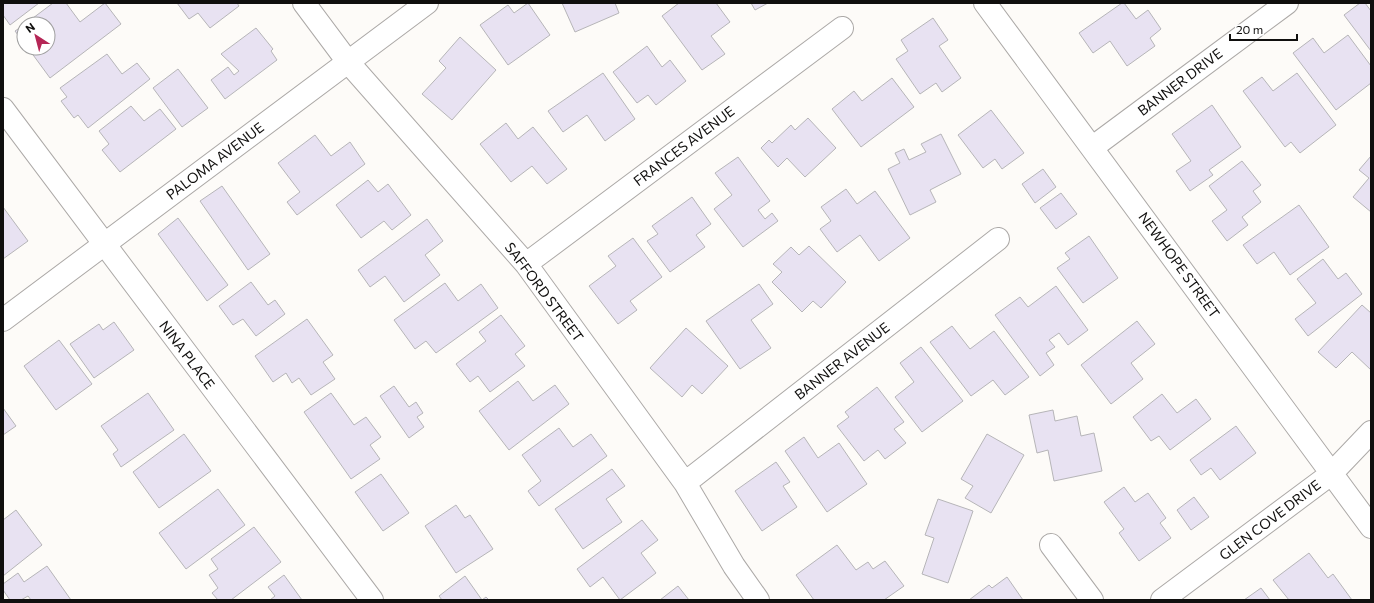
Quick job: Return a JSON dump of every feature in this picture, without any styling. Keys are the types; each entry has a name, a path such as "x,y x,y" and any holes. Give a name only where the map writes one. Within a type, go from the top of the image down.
{"street":[{"name":"SAFFORD STREET","path":"304,3 348,62 526,264 685,483 734,566 758,600"},
{"name":"PALOMA AVENUE","path":"3,320 427,3"},
{"name":"NEWHOPE STREET","path":"985,3 1093,147 1371,527"},
{"name":"BANNER DRIVE","path":"1093,147 1287,3"},
{"name":"FRANCES AVENUE","path":"526,264 842,28"},
{"name":"NINA PLACE","path":"3,109 103,245 372,600"},
{"name":"BANNER AVENUE","path":"685,483 998,239"},
{"name":"GLEN COVE DRIVE","path":"1162,600 1331,474 1371,432"},
{"path":"1051,545 1092,600"}],"building":[{"path":"3,3 39,3 22,16 16,16 16,20 10,25 3,15"},
{"path":"53,3 66,3 80,22 105,3 121,24 50,78 34,56 56,56 56,16 36,16"},
{"path":"177,3 237,3 239,6 210,28 198,13 189,19"},
{"path":"528,3 550,35 508,65 480,25 508,5 514,13"},
{"path":"562,3 615,3 619,13 575,32"},
{"path":"679,3 716,3 730,22 711,36 725,54 702,70 662,16"},
{"path":"751,3 768,3 755,10"},
{"path":"1124,3 1136,19 1148,10 1161,29 1150,38 1155,46 1127,66 1110,41 1093,53 1079,33"},
{"path":"1360,3 1365,3 1371,11 1371,51 1344,15"},
{"path":"933,18 948,40 939,46 961,78 942,92 936,83 920,94 896,59 908,51 901,40"},
{"path":"256,28 273,49 271,51 277,60 225,99 211,80 228,67 234,75 239,71 221,54"},
{"path":"1348,35 1371,66 1371,83 1336,110 1293,53 1313,38 1324,53"},
{"path":"460,37 496,70 452,120 422,94 446,68 439,61"},
{"path":"647,46 662,67 670,60 686,81 656,105 648,95 637,103 613,72"},
{"path":"107,54 122,74 137,63 150,79 88,128 78,115 74,118 61,101 67,97 60,88"},
{"path":"178,69 208,108 182,127 153,88"},
{"path":"603,73 635,119 605,141 587,115 563,132 548,111"},
{"path":"1297,73 1336,125 1300,153 1291,142 1285,147 1243,91 1262,77 1273,91"},
{"path":"892,78 914,107 861,147 832,109 854,91 862,101"},
{"path":"1212,105 1241,147 1209,170 1213,175 1190,191 1176,171 1191,161 1172,134"},
{"path":"131,106 144,121 160,109 176,129 120,172 102,150 109,144 99,131"},
{"path":"991,110 1024,153 1002,169 995,159 983,168 958,135"},
{"path":"808,118 836,148 805,177 787,158 778,167 761,148 769,140 772,143 791,125 795,130"},
{"path":"506,123 518,139 533,127 567,169 547,184 532,166 511,182 480,144"},
{"path":"941,134 961,174 930,190 936,202 910,215 888,169 900,163 895,153 904,149 909,160 926,152 921,144"},
{"path":"315,135 331,156 350,142 365,164 297,215 287,202 300,192 278,163"},
{"path":"1371,156 1371,212 1353,197 1369,178 1359,170"},
{"path":"738,157 770,201 758,210 765,219 772,213 778,221 743,247 714,209 732,195 715,173"},
{"path":"1242,161 1261,185 1253,191 1261,202 1242,217 1248,225 1227,241 1212,221 1227,210 1209,186"},
{"path":"1043,169 1056,187 1035,203 1022,184"},
{"path":"368,180 378,192 388,184 411,215 392,230 384,221 361,238 336,205"},
{"path":"222,186 270,254 248,270 200,201"},
{"path":"846,189 857,204 875,191 910,238 879,261 860,235 837,252 820,229 831,221 821,207"},
{"path":"1061,193 1077,214 1056,229 1040,208"},
{"path":"692,197 711,224 696,235 705,247 670,272 647,241 658,234 652,226"},
{"path":"1299,205 1329,247 1290,275 1274,252 1257,264 1243,245"},
{"path":"3,207 28,241 3,259"},
{"path":"178,218 228,285 207,301 158,234"},
{"path":"427,219 443,241 425,255 440,275 404,302 385,276 370,287 358,270"},
{"path":"1089,236 1118,278 1083,303 1057,268 1070,259 1065,253"},
{"path":"633,238 662,277 630,301 637,310 618,324 589,286 616,266 608,256"},
{"path":"809,246 846,282 821,308 813,301 802,312 772,282 782,272 773,264 791,247 799,255"},
{"path":"1323,259 1338,279 1346,273 1362,294 1308,336 1295,319 1316,303 1297,279"},
{"path":"251,282 268,305 275,300 285,314 256,336 243,319 233,325 219,306"},
{"path":"445,283 458,301 481,284 498,308 436,353 426,341 415,349 394,320"},
{"path":"759,284 773,304 751,320 771,348 740,369 706,321"},
{"path":"1056,286 1088,330 1068,345 1059,333 1049,340 1055,347 1046,353 1054,365 1040,376 995,315 1020,297 1028,307"},
{"path":"1362,305 1371,313 1371,370 1352,352 1336,368 1318,352"},
{"path":"501,315 525,346 515,354 525,366 490,392 478,376 470,382 456,364 486,341 479,332"},
{"path":"307,319 333,355 323,362 335,379 311,395 299,378 292,383 286,373 273,382 255,356"},
{"path":"1137,321 1155,344 1131,363 1143,379 1111,404 1081,365"},
{"path":"114,322 134,350 94,378 70,344 99,324 103,330"},
{"path":"952,326 970,349 994,331 1029,377 1005,395 993,380 971,396 930,342"},
{"path":"686,328 728,366 702,394 692,385 682,397 650,368"},
{"path":"59,340 92,384 56,410 24,366"},
{"path":"921,347 963,401 922,432 895,397 914,382 900,363"},
{"path":"518,381 533,401 555,385 569,404 509,450 479,411"},
{"path":"394,386 409,407 416,402 423,413 417,417 424,427 409,438 380,396"},
{"path":"877,387 904,422 894,429 906,443 885,459 878,450 864,461 837,426 849,417 845,412"},
{"path":"148,393 174,430 121,467 113,454 118,450 101,426"},
{"path":"331,393 354,425 366,417 381,437 370,445 380,459 351,479 304,412"},
{"path":"1162,394 1177,413 1196,399 1211,419 1170,450 1159,436 1151,441 1133,417"},
{"path":"3,408 16,426 3,435"},
{"path":"1053,410 1055,421 1077,416 1081,436 1094,433 1102,471 1054,481 1048,450 1037,453 1029,415"},
{"path":"1236,426 1256,453 1220,480 1211,468 1201,475 1190,460"},
{"path":"559,428 573,447 591,434 607,456 539,506 528,491 541,481 522,455"},
{"path":"184,434 211,471 159,508 133,472"},
{"path":"987,434 1024,455 991,513 965,498 973,486 961,479"},
{"path":"804,437 818,458 839,443 867,484 827,512 785,451"},
{"path":"776,462 790,482 783,486 797,507 762,531 735,491"},
{"path":"612,469 625,486 606,499 622,522 583,549 555,509"},
{"path":"381,474 409,513 383,531 355,492"},
{"path":"1124,487 1135,502 1148,493 1166,518 1160,523 1171,538 1139,561 1119,533 1124,529 1104,502"},
{"path":"218,489 245,525 186,569 159,533"},
{"path":"1194,497 1209,517 1191,530 1177,510"},
{"path":"938,499 973,511 948,583 922,574 934,538 925,535"},
{"path":"456,505 465,518 470,515 493,549 456,573 425,526"},
{"path":"16,510 42,545 3,576 3,520"},
{"path":"642,520 658,540 641,553 656,573 620,600 603,577 590,587 577,569"},
{"path":"254,527 281,562 231,600 218,600 212,593 218,588 209,575 218,569 211,559"},
{"path":"837,545 856,570 868,562 873,569 885,561 904,586 884,600 814,600 796,575"},
{"path":"1309,553 1328,578 1333,574 1352,600 1289,600 1273,580"},
{"path":"47,566 71,600 31,600 28,596 21,600 10,600 3,590 3,584 18,573 24,582"},
{"path":"284,575 302,600 270,600 275,596 268,587"},
{"path":"465,576 482,600 442,600 439,596"},
{"path":"1007,577 1023,600 969,600 989,585 992,588"},
{"path":"678,586 689,600 660,600"},
{"path":"1261,588 1270,600 1244,600"},
{"path":"486,597 489,600 482,600"}]}
